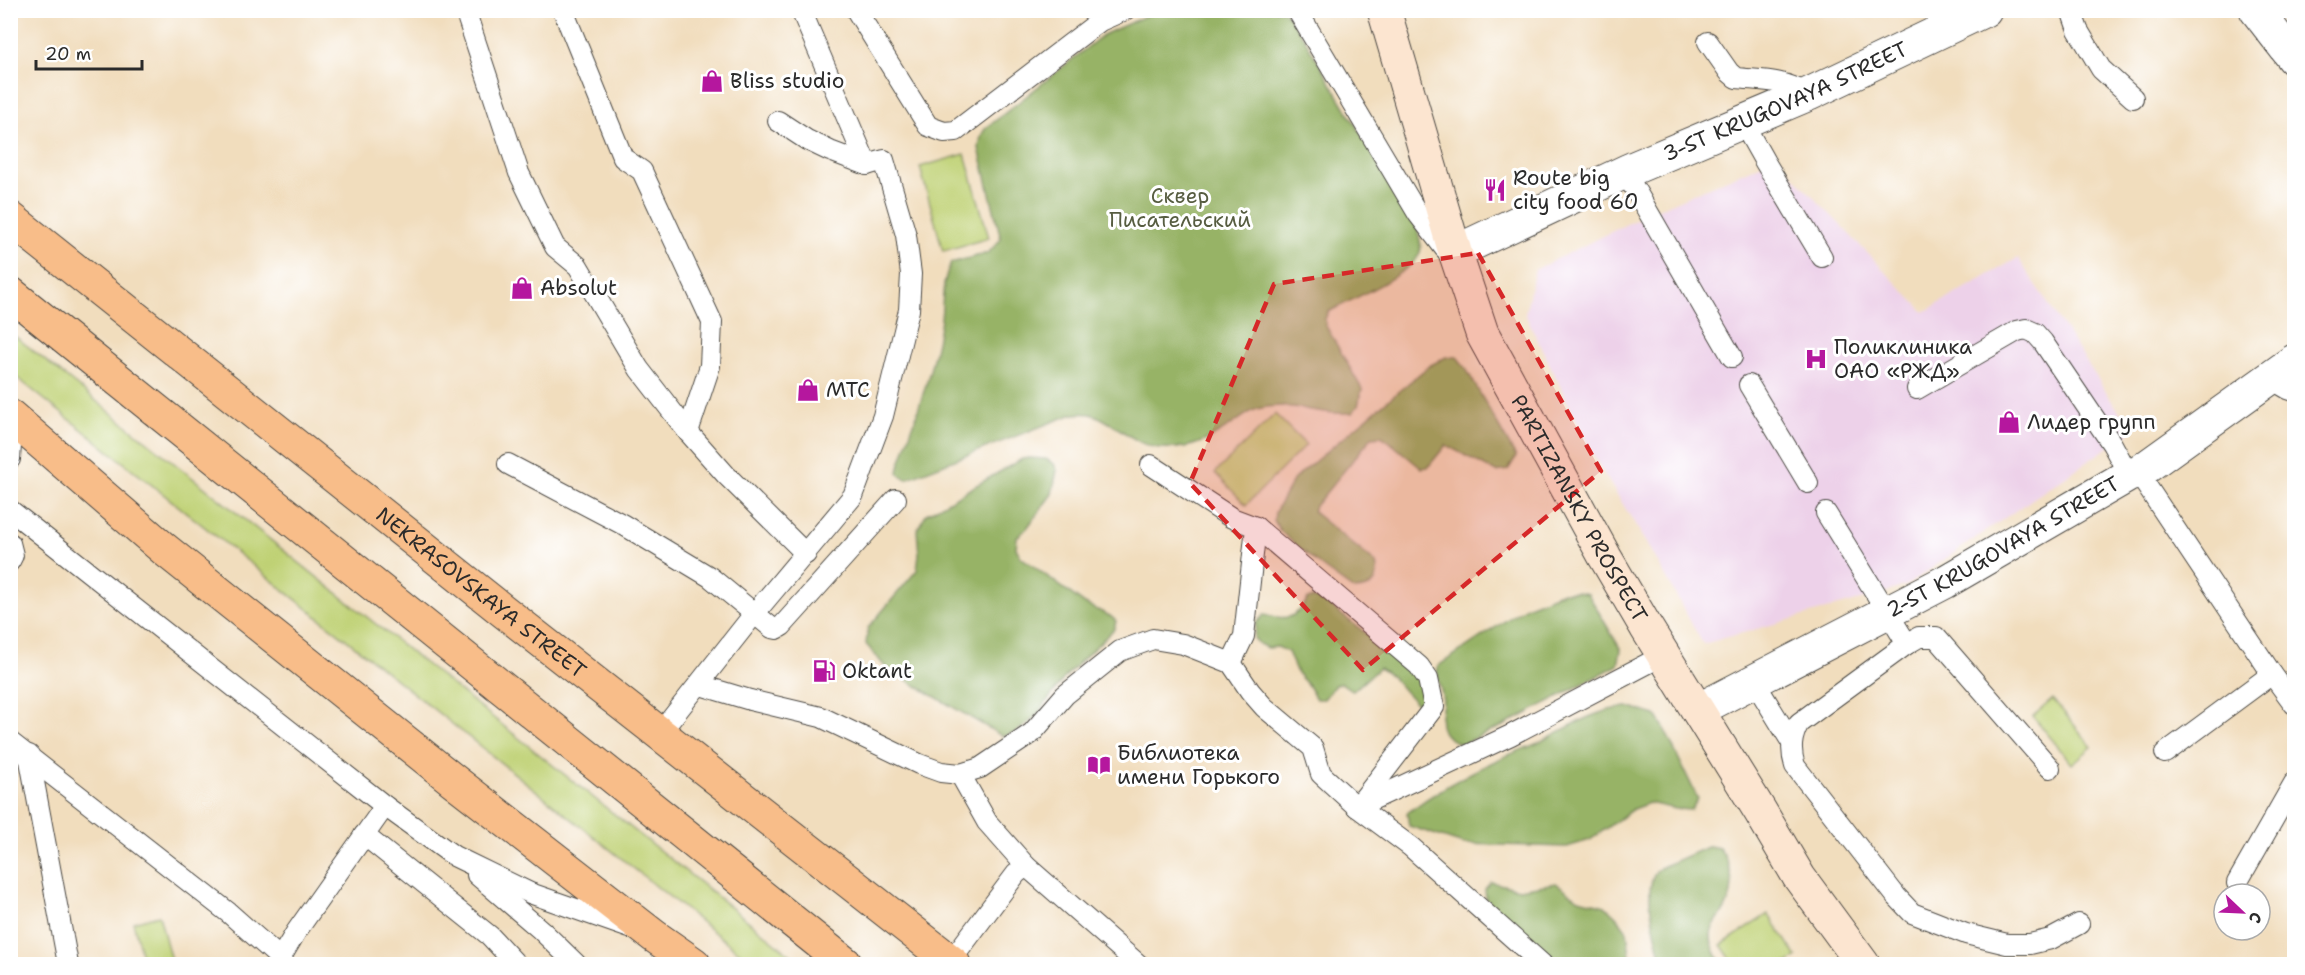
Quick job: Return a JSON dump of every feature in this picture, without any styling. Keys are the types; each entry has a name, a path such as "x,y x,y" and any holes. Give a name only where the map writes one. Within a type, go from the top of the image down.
{"main road":[{"name":"PARTIZANSKY PROSPECT","path":"1384,10 1455,252 1482,333 1605,557 1664,655 1799,878 1863,964"},
{"name":"NEKRASOVSKAYA STREET","path":"10,218 952,963"},
{"path":"10,293 846,964"},
{"path":"12,417 164,549 453,780 654,936 694,964"}],"street":[{"name":"3-ST KRUGOVAYA STREET","path":"1455,252 1624,172 1809,94 1984,10"},
{"path":"2256,10 2295,59"},
{"name":"2-ST KRUGOVAYA STREET","path":"1698,710 1945,582 2133,474 2287,377"}],"lane":[{"path":"465,10 519,173 555,247 578,266 639,369 688,432 726,476 806,554"},
{"path":"563,10 623,158 642,171 712,322 710,366 688,432"},
{"path":"801,10 867,165"},
{"path":"856,10 928,126 944,132 957,131 1100,21 1125,10"},
{"path":"1297,10 1418,214 1445,249 1455,252"},
{"path":"2071,10 2078,30 2100,69 2133,98"},
{"path":"1708,42 1729,72 1736,78 1781,82 1809,94"},
{"path":"660,734 754,614 853,496 883,416 909,310 911,273 906,235 884,160 867,165 830,152 778,121"},
{"path":"1742,121 1822,257"},
{"path":"1624,172 1732,357"},
{"path":"1917,389 2017,331 2026,329 2035,333 2295,704"},
{"path":"1749,385 1808,483"},
{"path":"10,459 12,417"},
{"path":"508,464 622,524 710,577 772,628 777,629 896,499"},
{"path":"1151,465 1232,518 1256,527 1419,666 1428,679 1434,707 1357,807"},
{"path":"10,510 386,806 454,856 541,930 576,964"},
{"path":"1826,513 1907,644"},
{"path":"1231,663 1244,636 1256,527"},
{"path":"10,543 13,555 10,561"},
{"path":"2050,768 1936,637 1919,637 1907,644 1800,723 1794,732 1791,754 1795,766 1896,896 1912,912 1966,934 2007,944 2030,944 2051,939 2079,924"},
{"path":"700,685 821,717 919,764 941,772 960,774 980,768 1032,733 1065,694 1120,651 1153,639 1183,644 1231,663 1264,707 1313,748 1322,774 1357,807 1411,847 1542,964"},
{"path":"1357,807 1510,735 1664,655"},
{"path":"2165,753 2272,674"},
{"path":"1754,681 1792,743"},
{"path":"10,742 229,913 281,963 296,932 386,806"},
{"path":"28,754 68,964"},
{"path":"960,774 987,822 1026,866 1138,964"},
{"path":"2238,882 2295,783"},
{"path":"364,835 490,936 516,964"},
{"path":"454,856 530,894 654,936"},
{"path":"952,963 1016,874 1026,866"}],"highlighted area":[{"path":"1478,253 1601,471 1363,670 1190,483 1274,284"}],"shaded area":[{"name":"Поликлиника ОАО «РЖД»","path":"1776,158 1924,312 2018,258 2132,431 1907,585 1703,644 1651,550 1597,462 1525,314 1535,270 1647,214"}],"green space":[{"name":"Cквер Писательский","path":"1280,10 1285,12 1304,38 1417,228 1420,238 1419,255 1404,270 1328,312 1325,319 1326,326 1362,389 1358,406 1352,413 1282,406 1261,408 1248,413 1202,442 1173,448 1152,447 1142,443 1100,417 1091,414 1073,414 906,479 898,473 932,362 940,326 944,287 951,263 988,253 1001,239 979,148 985,129 1103,35 1156,11"},
{"path":"965,154 989,238 943,251 920,167"},
{"path":"11,333 802,964 754,964 11,373"},
{"path":"1446,357 1457,357 1465,367 1516,457 1508,470 1496,472 1446,445 1428,467 1421,468 1386,439 1381,436 1372,437 1315,506 1313,512 1376,563 1377,576 1373,584 1354,590 1322,567 1280,531 1274,520 1275,512 1294,479 1429,366"},
{"path":"1275,414 1306,445 1246,505 1215,473"},
{"path":"1022,459 1046,459 1054,464 1057,470 1052,494 1027,528 1017,537 1016,548 1021,557 1085,604 1116,621 1114,629 1067,675 1039,712 1023,728 1002,736 886,668 866,644 868,628 917,570 919,554 917,530 926,514"},
{"path":"1563,592 1588,594 1621,650 1618,665 1505,725 1462,744 1448,737 1441,724 1443,703 1438,666 1526,607"},
{"path":"1314,598 1330,606 1414,670 1421,682 1425,700 1418,704 1385,671 1379,668 1353,691 1341,683 1335,685 1324,699 1316,699 1297,673 1288,652 1278,647 1267,648 1254,638 1256,623 1264,615 1290,617 1299,611 1308,599"},
{"path":"2053,699 2092,747 2072,764 2033,716"},
{"path":"1627,707 1656,715 1663,726 1698,799 1691,810 1649,803 1633,809 1590,840 1567,847 1463,844 1409,826 1407,813 1461,778 1592,716"},
{"path":"1709,846 1719,848 1730,870 1732,885 1729,901 1713,926 1711,934 1712,944 1721,964 1663,964 1651,913 1650,886 1654,875 1660,868"},
{"path":"1491,882 1519,889 1556,883 1579,899 1605,906 1627,931 1631,964 1560,964 1486,899 1485,889"},
{"path":"1768,914 1797,957 1786,964 1734,964 1721,945"},
{"path":"159,915 172,964 144,964 133,922"}],"place":[{"name":"Bliss studio","path":"712,81"},
{"name":"Route big city food 60","path":"1495,190"},
{"name":"Absolut","path":"522,288"},
{"name":"Поликлиника ОАО «РЖД»","path":"1816,359"},
{"name":"МТС","path":"808,390"},
{"name":"Лидер групп","path":"2009,422"},
{"name":"Oktant","path":"824,671"},
{"name":"Библиотека имени Горького","path":"1099,765"}]}
